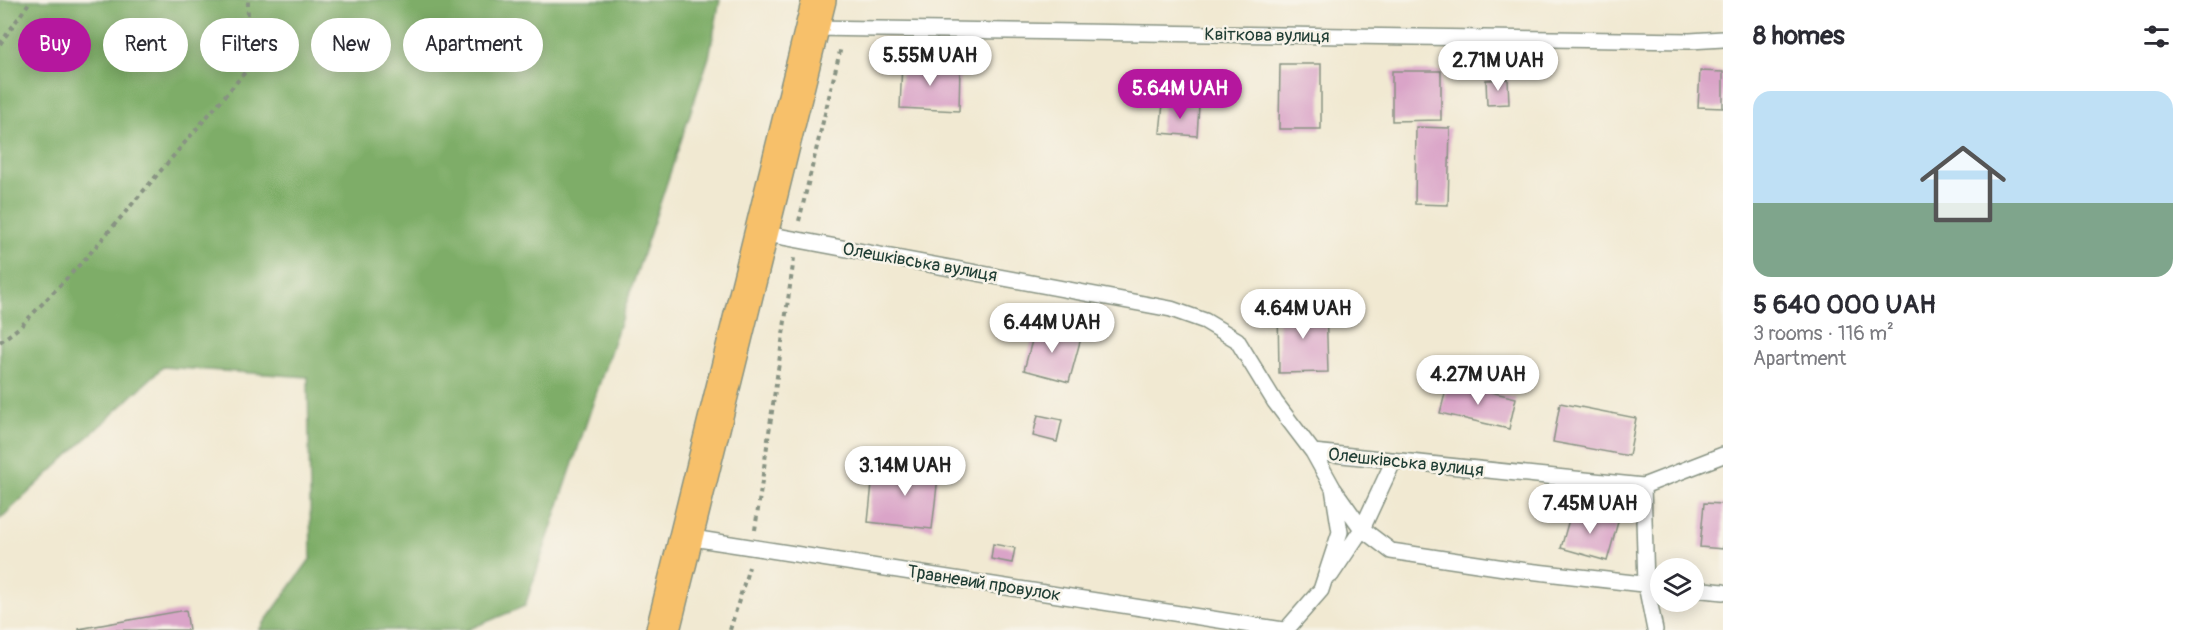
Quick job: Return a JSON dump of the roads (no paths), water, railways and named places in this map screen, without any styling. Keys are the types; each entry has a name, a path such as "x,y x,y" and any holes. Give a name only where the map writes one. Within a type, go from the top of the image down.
{"main road":[{"path":"663,630 815,14"}],"lane":[{"name":"Квіткова вулиця","path":"815,14 846,28 1690,41 1723,39"},
{"name":"Олешківська вулиця","path":"761,233 1171,309 1205,321 1237,340 1275,402 1314,452 1643,486 1723,455"},
{"path":"1314,452 1333,488 1362,529 1391,551 1511,569 1650,585"},
{"path":"1285,630 1321,590 1362,529 1394,460"},
{"path":"1643,486 1651,558"},
{"path":"1321,590 1340,532 1333,488"},
{"name":"Травневий провулок","path":"686,537 1285,630"},
{"path":"1704,590 1723,592"},
{"path":"1655,612 1655,630"}]}
